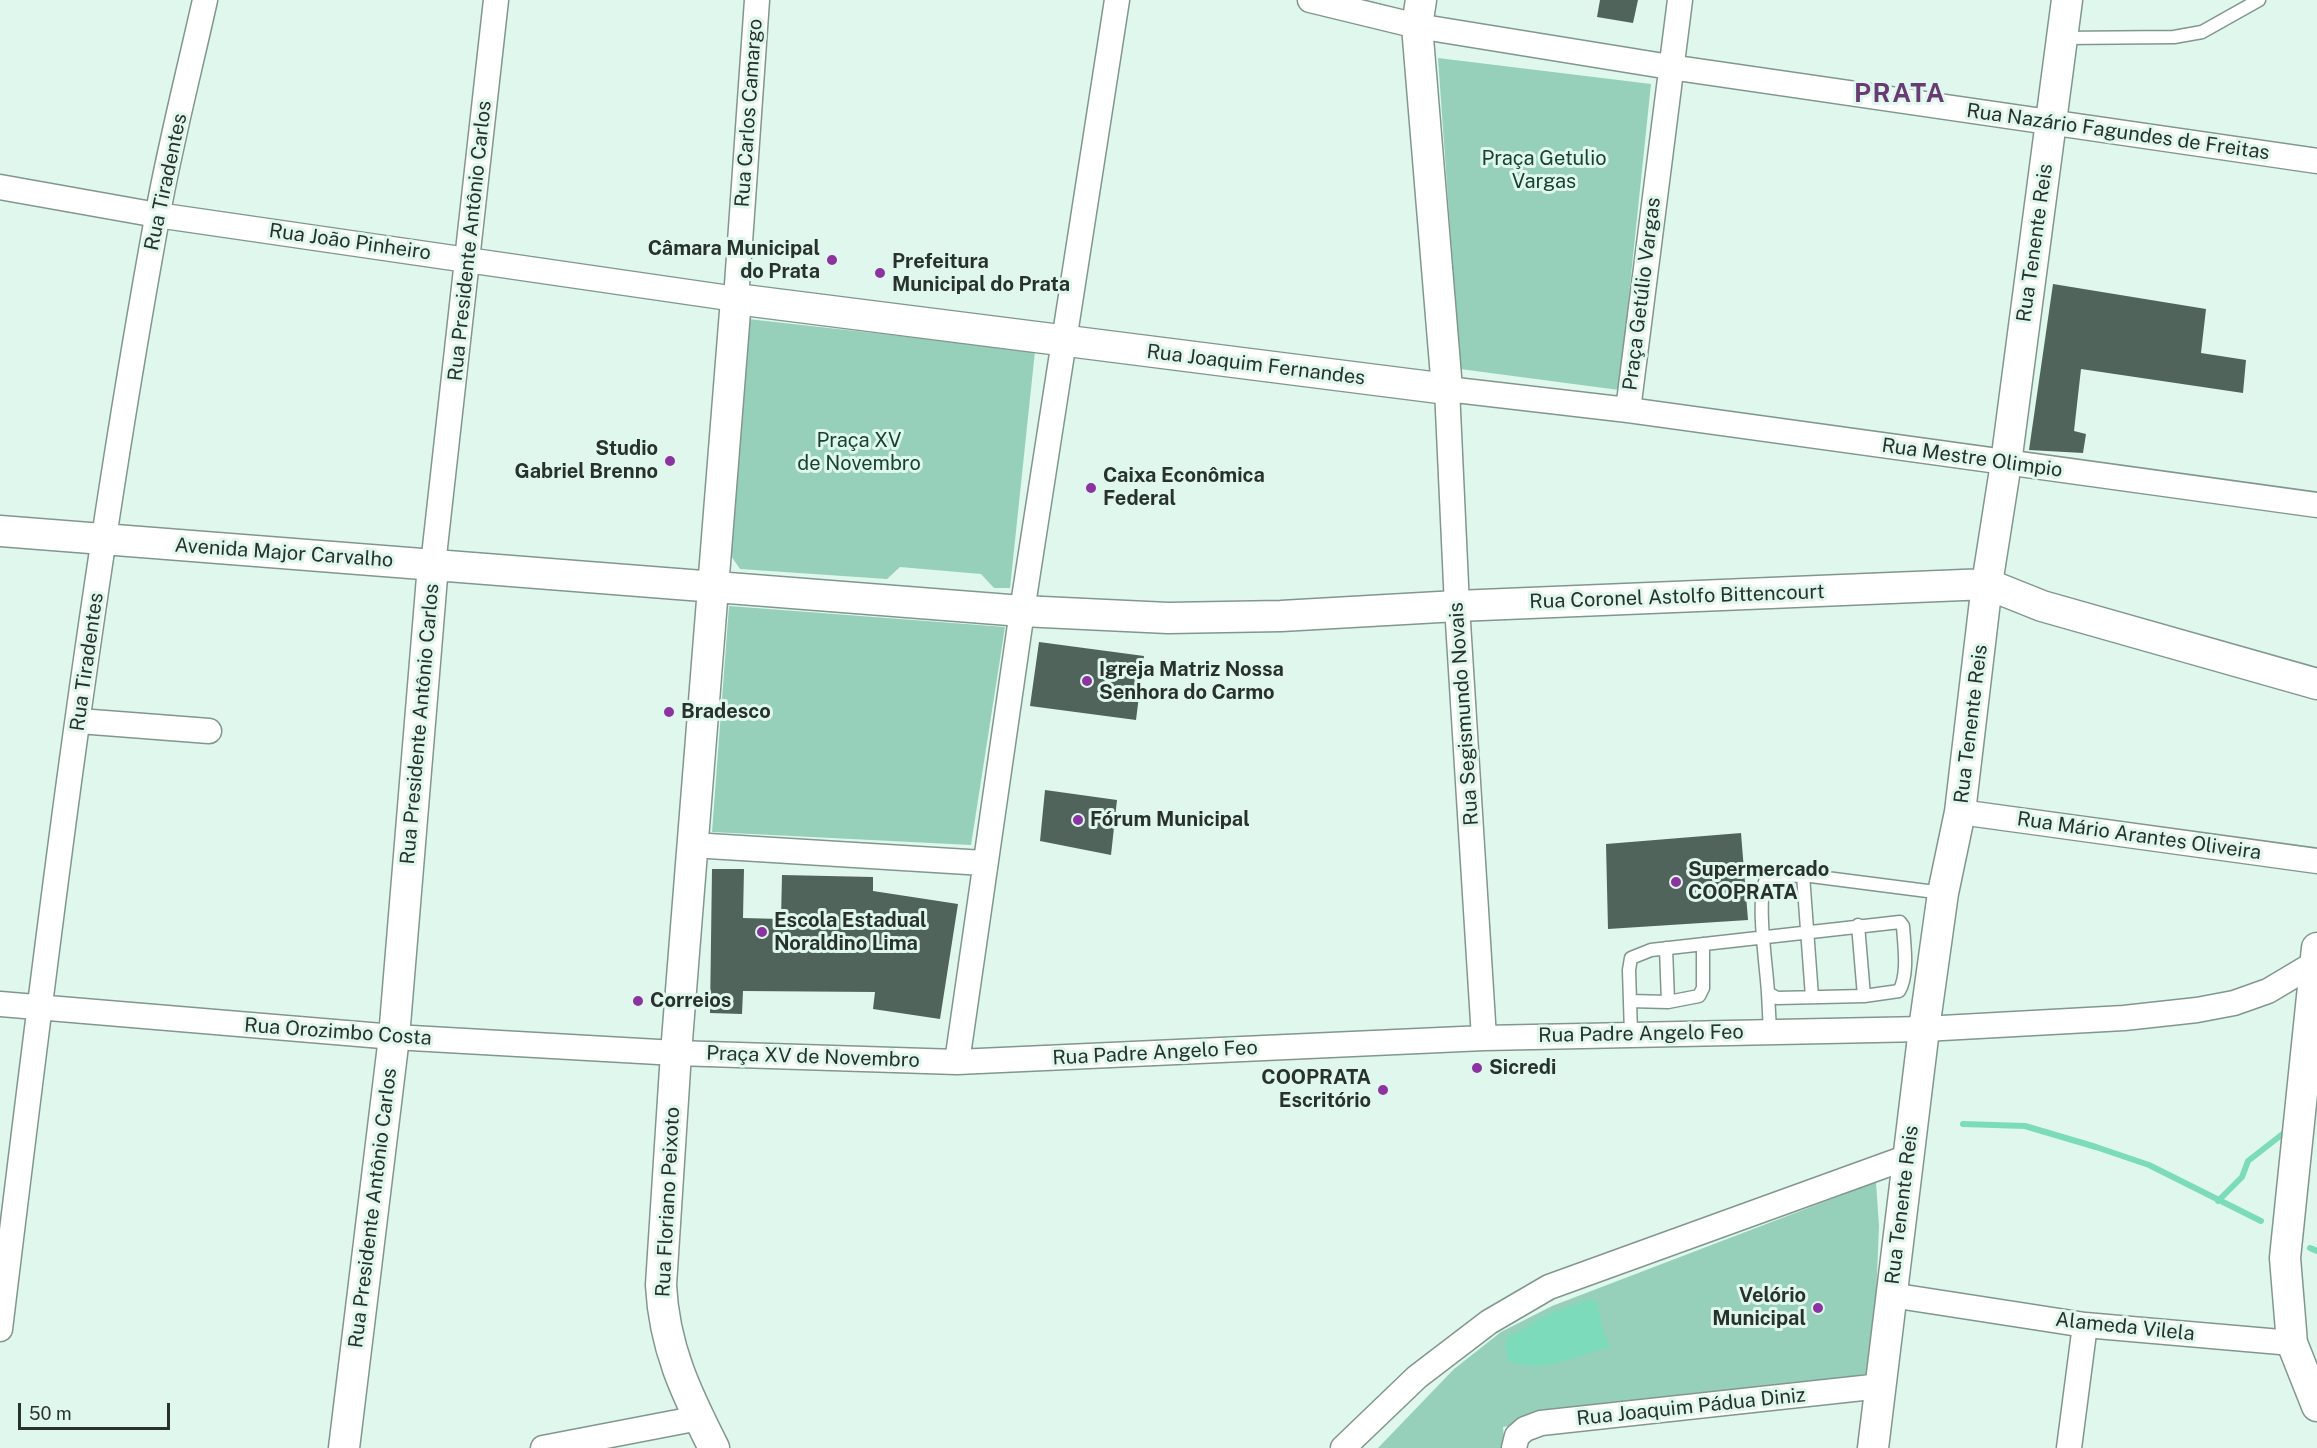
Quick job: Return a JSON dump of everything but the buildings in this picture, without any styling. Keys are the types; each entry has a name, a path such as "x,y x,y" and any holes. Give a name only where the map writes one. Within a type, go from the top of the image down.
{"street":[{"name":"Rua Tiradentes","path":"0,1329 39,1007 104,539 157,215 205,0"},
{"name":"Rua Presidente Antônio Carlos","path":"344,1448 394,1037 433,565 496,0"},
{"name":"Rua Carlos Camargo","path":"736,299 757,0"},
{"path":"957,1062 984,863 1117,0"},
{"path":"1310,0 1419,13 1670,67"},
{"name":"Praça Getúlio Vargas","path":"1447,389 1628,410 1680,0"},
{"name":"Rua Tenente Reis","path":"1873,1448 1924,1029 1943,893 1960,812 1987,584 2006,463 2067,0"},
{"path":"1419,13 1447,389"},
{"name":"Rua Nazário Fagundes de Freitas","path":"1670,67 2317,161"},
{"name":"Rua João Pinheiro","path":"0,187 157,215 736,299"},
{"path":"676,1053 736,299 1065,340"},
{"name":"Rua Joaquim Fernandes","path":"1065,340 1447,389"},
{"name":"Rua Segismundo Novais","path":"1447,389 1457,606 1484,1038"},
{"name":"Rua Mestre Olimpio","path":"1628,410 2317,505"},
{"name":"Avenida Major Carvalho","path":"0,531 712,586"},
{"name":"Rua Coronel Astolfo Bittencourt","path":"1022,611 1202,617 1281,616 1457,606 1987,584 2042,606 2317,684"},
{"path":"712,586 1022,611"},
{"path":"79,720 209,731"},
{"name":"Rua Mário Arantes Oliveira","path":"1960,812 2317,861"},
{"path":"692,845 984,863"},
{"path":"2316,956 2285,1258 2292,1343 2317,1406"},
{"name":"Rua Padre Angelo Feo","path":"957,1062 1484,1038 1924,1029 2124,1018 2197,1010 2234,1003 2268,990 2316,956"},
{"name":"Rua Orozimbo Costa","path":"0,1004 394,1037 676,1053"},
{"name":"Praça XV de Novembro","path":"676,1053 957,1062"},
{"name":"Rua Floriano Peixoto","path":"676,1053 661,1285 663,1317 669,1347 714,1448"},
{"path":"1343,1448 1417,1377 1489,1322 1549,1287 1908,1157"},
{"name":"Alameda Vilela","path":"1891,1295 2085,1325 2292,1343"},
{"path":"2069,1448 2085,1325"},
{"name":"Rua Joaquim Pádua Diniz","path":"1514,1448 1517,1436 1525,1429 1541,1423 1881,1386"},
{"path":"543,1448 699,1418"}],"lane":[{"path":"2061,38 2174,37 2202,32 2259,0"},
{"path":"1803,875 1812,997"},
{"path":"1770,1032 1763,937 1764,882 1773,876 1803,875 1943,893"},
{"path":"1631,1034 1631,958 1637,954 1666,948 1893,921 1903,926 1903,985 1899,990 1864,996 1777,998 1768,993"},
{"path":"1858,925 1864,996"},
{"path":"1630,1001 1668,1002 1699,996 1703,988 1703,944"},
{"path":"1666,948 1668,1002"}],"green space":[{"name":"Praça Getulio Vargas","path":"1438,58 1651,84 1619,390 1460,369"},
{"name":"Praça XV de Novembro","path":"748,319 1035,351 1010,588 994,588 981,574 900,567 887,579 740,569 729,553"},
{"path":"729,606 1005,627 971,845 712,832"},
{"path":"1876,1182 1879,1226 1873,1373 1503,1427 1505,1448 1378,1448 1454,1369 1501,1332 1552,1306"}],"shaded area":[{"path":"1590,1299 1597,1302 1603,1331 1611,1347 1547,1365 1521,1365 1508,1361 1505,1344 1508,1336 1556,1311"}],"waterway":[{"path":"1963,1124 2025,1126 2096,1147 2149,1165 2261,1221"},
{"path":"2218,1201 2242,1177 2248,1161 2289,1129"},
{"path":"2310,1248 2317,1251"}],"place":[{"name":"Câmara Municipal do Prata","path":"832,260"},
{"name":"Prefeitura Municipal do Prata","path":"880,273"},
{"name":"Studio Gabriel Brenno","path":"670,461"},
{"name":"Caixa Econômica Federal","path":"1091,488"},
{"name":"Igreja Matriz Nossa Senhora do Carmo","path":"1087,681"},
{"name":"Bradesco","path":"669,712"},
{"name":"Fórum Municipal","path":"1078,820"},
{"name":"Supermercado COOPRATA","path":"1676,882"},
{"name":"Escola Estadual Noraldino Lima","path":"762,932"},
{"name":"Correios","path":"638,1001"},
{"name":"Sicredi","path":"1477,1068"},
{"name":"COOPRATA Escritório","path":"1383,1090"},
{"name":"Velório Municipal","path":"1818,1308"}],"district":[{"name":"PRATA","path":"1900,94"}]}
